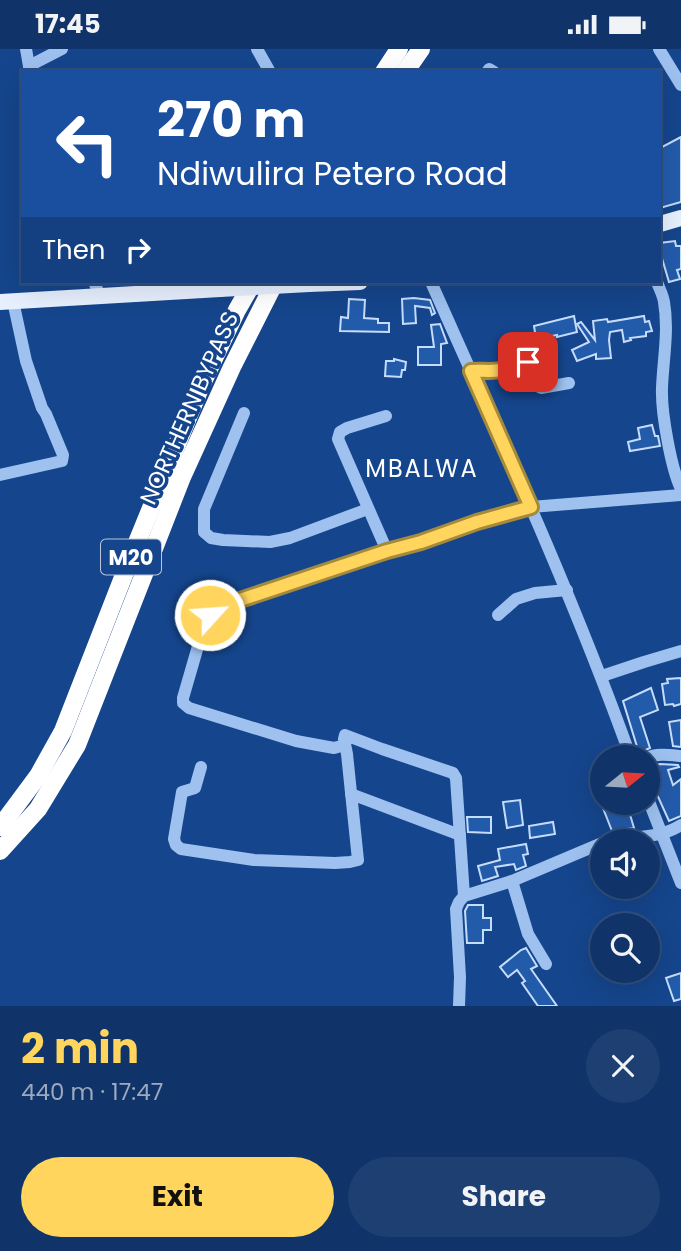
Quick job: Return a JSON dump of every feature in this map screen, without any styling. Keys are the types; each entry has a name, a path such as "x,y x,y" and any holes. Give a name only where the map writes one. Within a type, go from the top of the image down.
{"highway":[{"path":"385,70 399,49"},
{"path":"406,70 421,49"},
{"name":"NORTHERN BYPASS","path":"0,827 38,776 63,731 200,388 252,284"},
{"name":"NORTHERN BYPASS","path":"0,851 38,809 77,745 182,477 232,367 274,284"}],"main road":[{"path":"661,224 681,218"},
{"path":"7,301 97,289 220,289 326,284"}],"street":[{"path":"26,49 30,69 62,49"},
{"path":"257,49 269,70"},
{"path":"659,49 681,85"},
{"path":"432,284 531,507 602,676 626,745"},
{"path":"658,284 664,302 664,419 676,479 681,489"},
{"path":"0,475 62,461 63,455 47,414 41,408 7,301"},
{"path":"471,371 504,369 524,360 534,371 537,386 541,388 569,383"},
{"path":"244,413 204,509 204,532 211,538 270,542 368,509"},
{"path":"386,416 347,428 340,432 338,439 387,551"},
{"path":"345,745 334,748 286,738 185,706 183,698 205,622 216,609 387,551 531,507 681,495"},
{"path":"498,615 516,599 534,593 566,590"},
{"path":"602,676 681,651"},
{"path":"201,767 195,788 182,792 174,839 176,845 181,849 254,860 358,860 345,734 453,773 456,778 464,896"},
{"path":"660,755 681,756"},
{"path":"351,794 460,835"},
{"path":"654,815 681,883"},
{"path":"662,835 681,825"},
{"path":"458,1006 460,977 456,909 459,902 464,896 512,881 590,848"},
{"path":"512,881 528,934 546,964"}],"building":[{"path":"681,137 681,202 661,208 661,147"},
{"path":"675,241 676,246 681,246 681,269 677,270 680,279 669,282 661,255 661,243"},
{"path":"349,299 365,300 364,318 378,319 378,323 389,323 389,332 340,331 341,317 348,318"},
{"path":"402,299 430,300 435,313 432,315 430,308 415,306 416,323 403,324"},
{"path":"574,316 577,332 536,339 534,326"},
{"path":"644,316 652,331 646,332 646,336 630,338 631,340 624,342 622,330 610,332 611,358 596,359 596,354 577,361 572,350 589,342 577,324 581,322 595,340 593,321 607,319 608,322"},
{"path":"440,324 447,343 441,344 441,365 418,365 418,347 434,347 431,325"},
{"path":"394,359 406,362 401,377 385,376 386,361"},
{"path":"652,425 660,446 630,451 628,442 640,439 638,428"},
{"path":"681,678 681,704 665,705 662,684 668,683 667,679"},
{"path":"651,688 658,710 640,717 649,745 637,745 623,701"},
{"path":"681,720 681,747 673,746 669,722"},
{"path":"660,764 678,765 679,767 668,770 673,785 681,779 681,816 669,821 660,801"},
{"path":"520,800 523,825 507,828 503,802"},
{"path":"606,815 630,815 634,828 611,829"},
{"path":"467,817 491,817 491,833 468,832"},
{"path":"553,822 555,834 530,838 529,826"},
{"path":"526,844 528,854 523,855 526,866 516,870 514,864 495,867 498,876 482,881 478,866 500,860 498,849"},
{"path":"468,905 483,905 483,918 491,918 491,930 483,930 483,943 467,943 465,911"},
{"path":"526,948 537,966 531,969 557,1006 538,1006 522,983 525,981 517,970 508,977 500,967"},
{"path":"681,973 681,999 674,1001 666,978"}],"district":[{"name":"MBALWA","path":"422,468"}],"route":[{"path":"210,615 222,606 477,522 531,507 471,371 489,372 504,369 520,361 528,362"}]}
